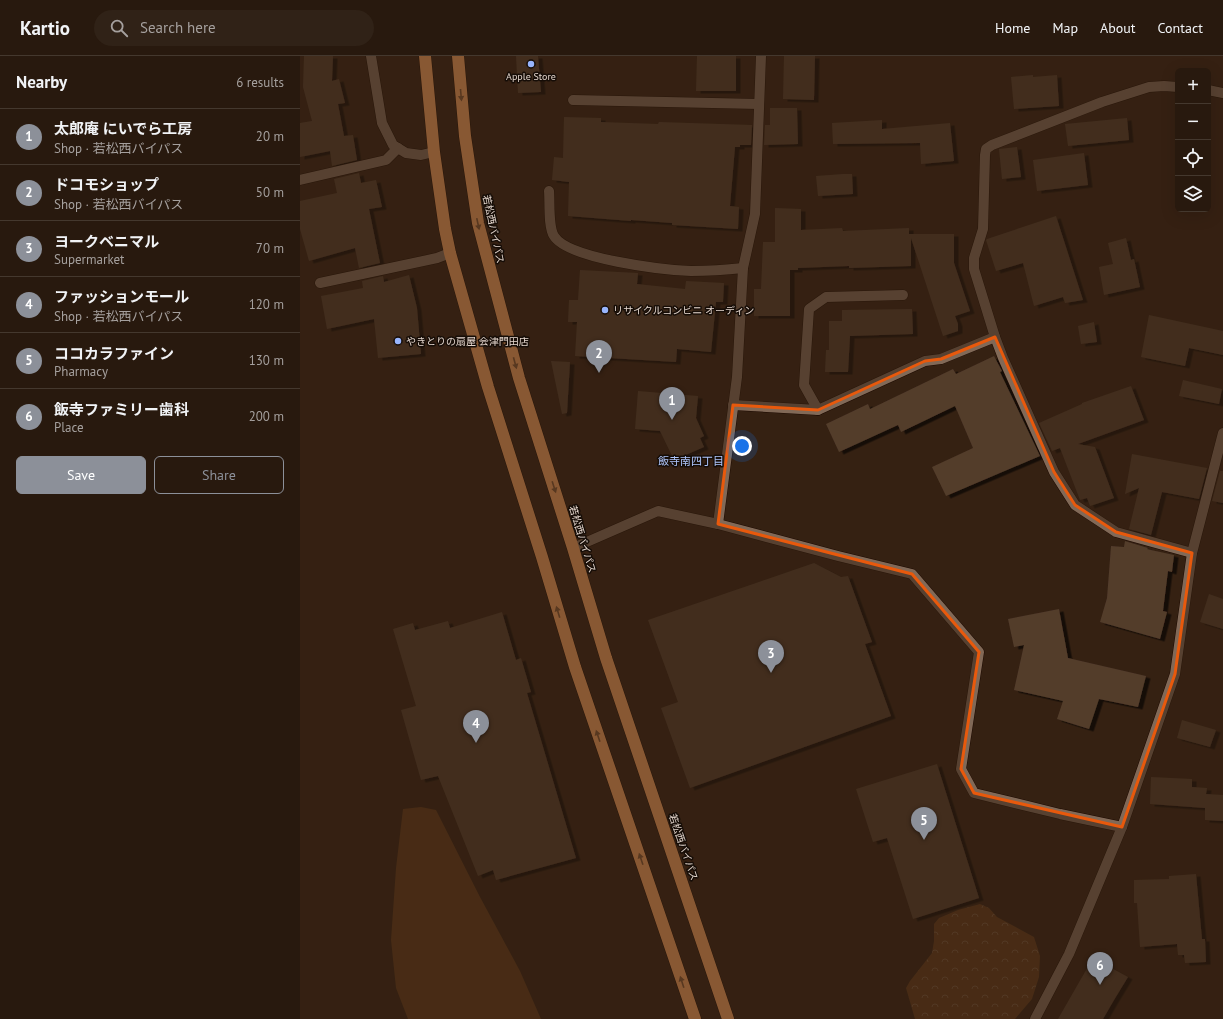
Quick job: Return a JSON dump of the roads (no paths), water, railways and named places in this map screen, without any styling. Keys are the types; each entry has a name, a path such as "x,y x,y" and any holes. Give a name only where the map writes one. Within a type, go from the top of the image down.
{"highway":[{"path":"425,56 434,152 450,254 488,387 575,667 694,1019"},
{"name":"若松西バイパス","path":"458,56 465,136 478,223 519,378 606,658 728,1019"}],"street":[{"path":"372,56 382,123 393,145 406,153 421,154 434,152"},
{"path":"718,524 737,377 743,268 756,214 761,56"},
{"path":"1175,87 1149,87 1102,102 992,145 986,149 983,229 974,258 974,269 995,337 1051,465 1075,505 1116,532 1192,553"},
{"path":"1211,91 1223,93"},
{"path":"573,100 759,104"},
{"path":"300,180 386,160 398,148"},
{"path":"549,191 554,236 560,243 568,247 608,260 653,268 689,271 717,271 743,268"},
{"path":"320,283 450,254"},
{"path":"818,410 804,385 809,309 826,297 903,295"},
{"path":"733,406 818,410 925,361 941,359 995,337"},
{"path":"1035,1019 1069,954 1122,827 1175,674 1192,553 1223,432"},
{"path":"573,548 658,511 718,524 912,574 979,652 961,769 974,792 1006,802 1122,827"}],"place":[{"name":"Apple Store","path":"531,64"},
{"name":"リサイクルコンビニ オーディン","path":"605,310"},
{"name":"やきとりの扇屋 会津門田店","path":"398,341"},
{"name":"ドコモショップ","path":"599,373"},
{"name":"太郎庵 にいでら工房","path":"672,420"},
{"name":"ヨークベニマル","path":"771,673"},
{"name":"ファッションモール","path":"476,743"},
{"name":"ココカラファイン","path":"924,840"},
{"name":"飯寺ファミリー歯科","path":"1100,985"}],"district":[{"name":"飯寺南四丁目","path":"691,461"}]}
